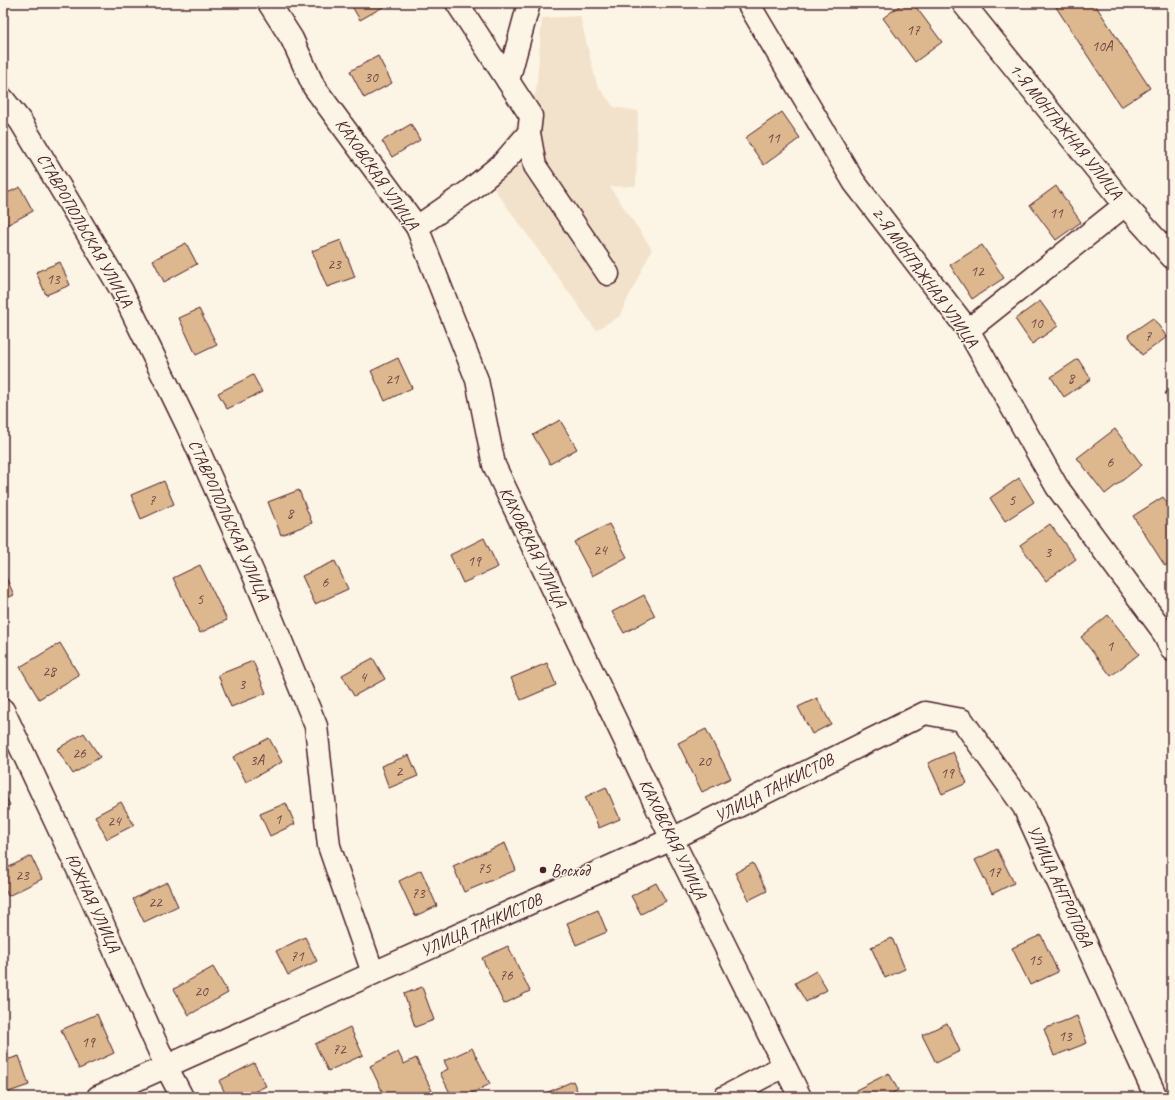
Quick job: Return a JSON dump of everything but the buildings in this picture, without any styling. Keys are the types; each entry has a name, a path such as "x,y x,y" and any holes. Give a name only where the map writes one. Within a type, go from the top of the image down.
{"street":[{"name":"КАХОВСКАЯ УЛИЦА","path":"269,3 292,39 314,87 417,227 477,380 494,465 672,839 800,1097"},
{"path":"457,3 531,116 529,133 536,166 608,274"},
{"path":"508,81 529,3"},
{"name":"2-Я МОНТАЖНАЯ УЛИЦА","path":"748,3 854,182 968,330 1057,487 1160,627 1172,650"},
{"name":"1-Я МОНТАЖНАЯ УЛИЦА","path":"963,3 1125,205 1172,256"},
{"name":"СТАВРОПОЛЬСКАЯ УЛИЦА","path":"3,99 21,122 122,291 188,427 253,573 316,726 329,846 373,973"},
{"path":"417,227 503,164 529,133"},
{"path":"968,330 1125,205"},
{"name":"ЮЖНАЯ УЛИЦА","path":"3,710 90,895 166,1066 182,1097"},
{"name":"УЛИЦА ТАНКИСТОВ","path":"98,1097 672,839 925,713"},
{"name":"УЛИЦА АНТРОПОВА","path":"925,713 962,720 1024,806 1156,1097"},
{"path":"725,1097 784,1066"}],"shaded area":[{"path":"580,16 597,85 614,107 638,111 636,186 610,187 652,249 619,317 596,330 484,175 536,92 542,18"}],"place":[{"name":"Восход","path":"543,870"}]}
